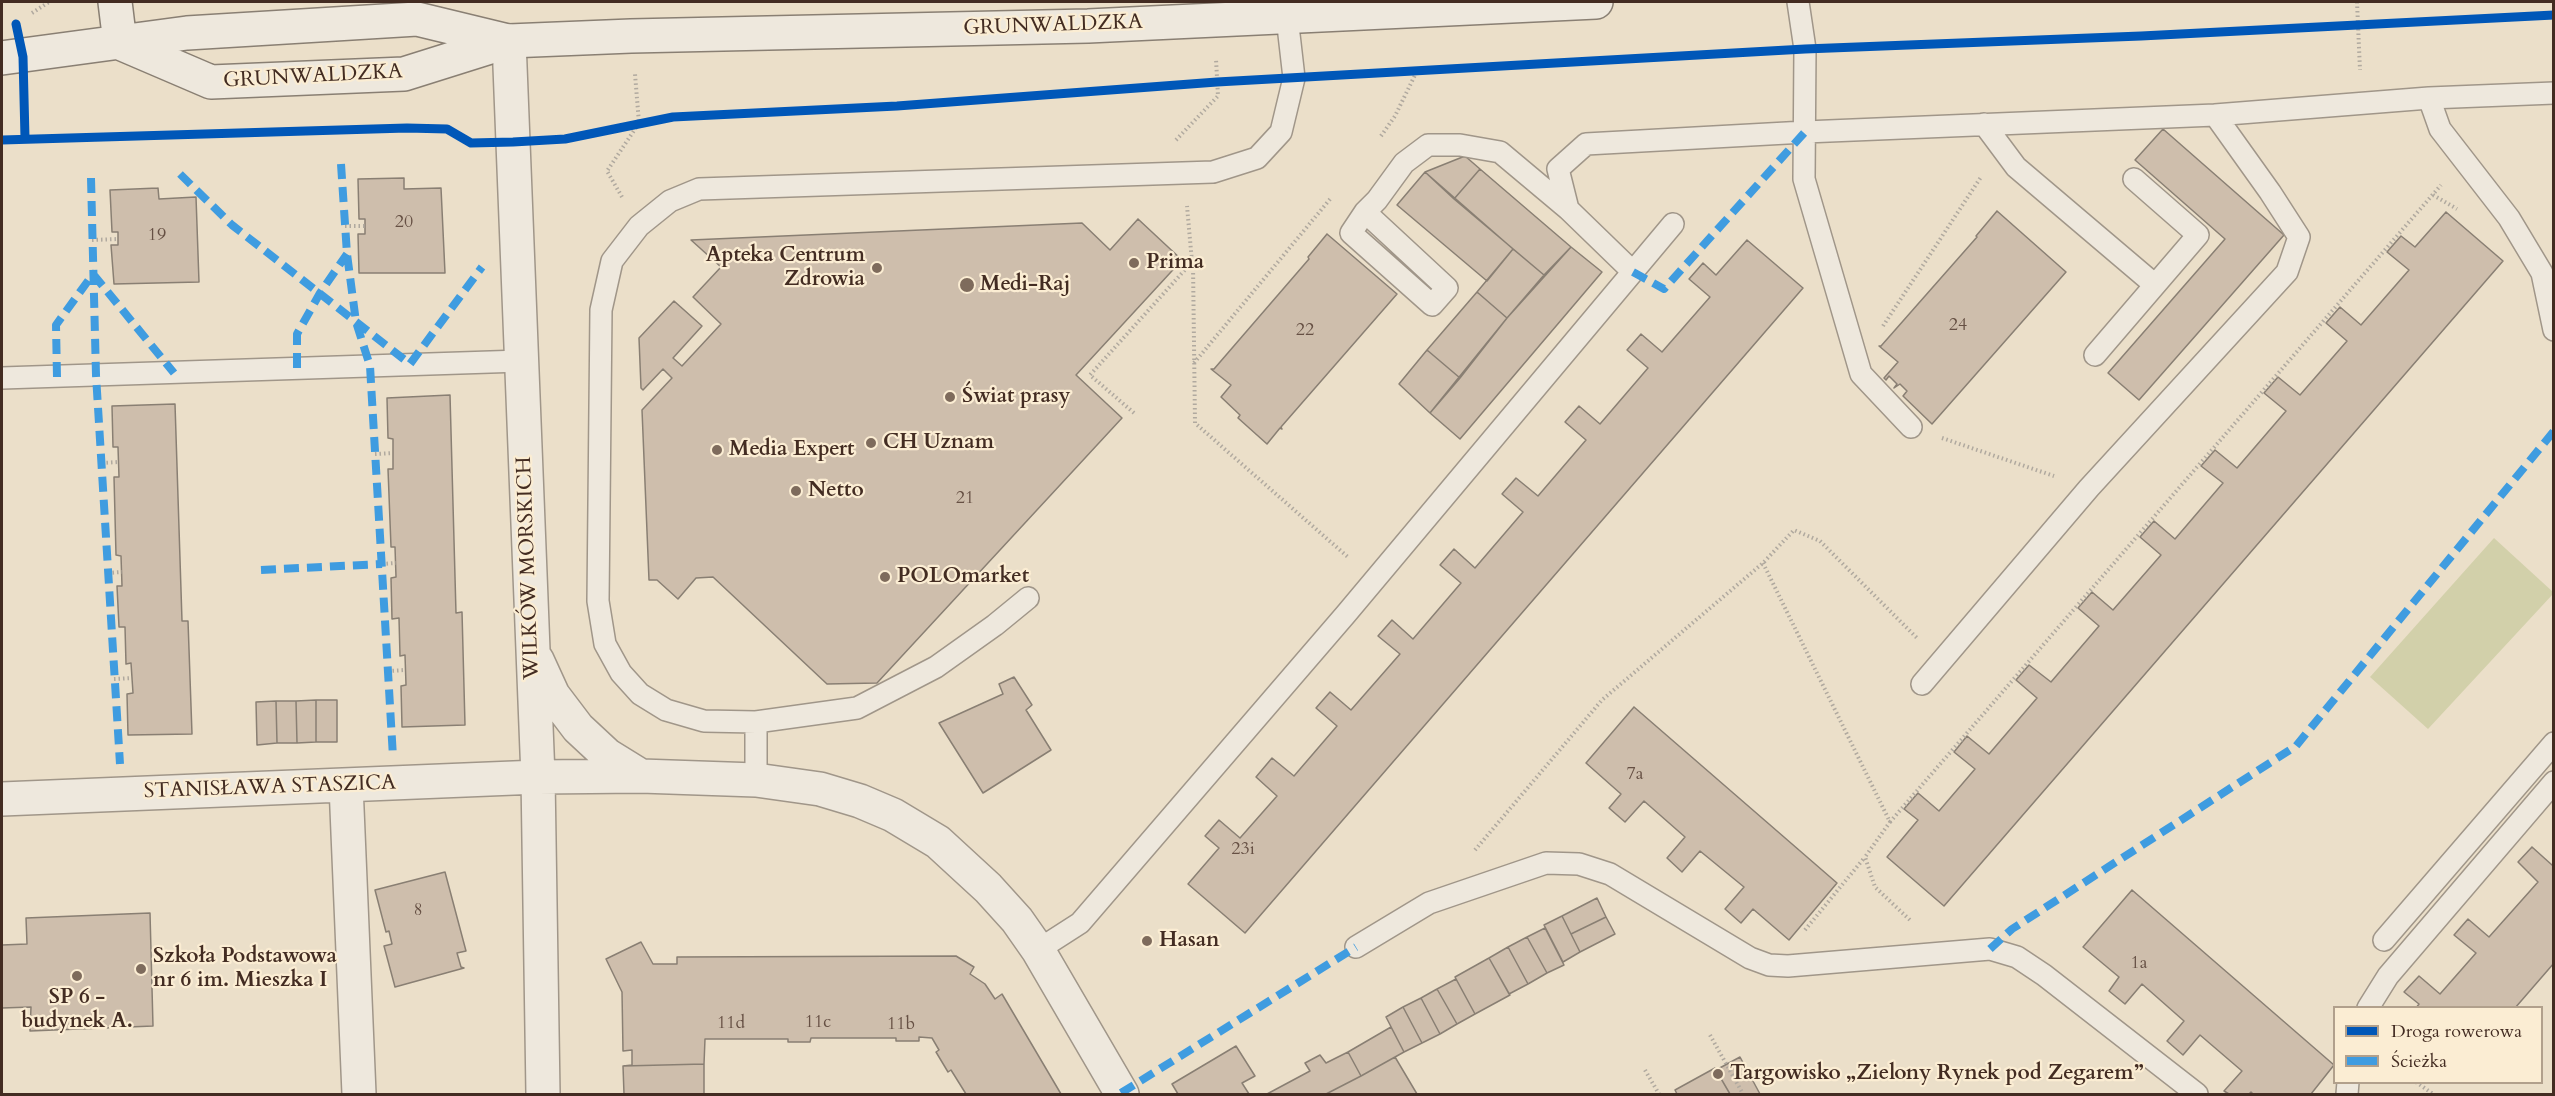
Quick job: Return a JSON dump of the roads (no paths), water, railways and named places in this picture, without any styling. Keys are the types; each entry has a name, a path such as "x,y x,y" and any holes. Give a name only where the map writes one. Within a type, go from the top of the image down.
{"street":[{"path":"115,2 120,43"},
{"name":"GRUNWALDZKA","path":"120,43 211,82 404,74 510,42 631,36 1088,26 1215,20 1295,12 1596,2"},
{"name":"GRUNWALDZKA","path":"2,58 187,33 417,19 510,42"},
{"name":"WILKÓW MORSKICH","path":"510,42 531,647 538,777 543,1095"},
{"path":"531,647 553,695 578,728 607,755 641,776"},
{"name":"STANISŁAWA STASZICA","path":"2,799 538,777 641,776 756,780 820,789 860,801 893,815 938,842 988,888 1017,920 1038,950 1122,1095"},
{"path":"346,785 359,1095"}],"lane":[{"path":"1798,2 1805,49 1804,179 1861,374 1911,427"},
{"path":"1028,598 995,625 936,667 857,708 756,722 704,721 666,710 640,694 621,673 605,644 598,601 601,310 612,261 639,226 670,201 699,189 1213,172 1257,158 1281,132 1294,78 1295,12"},
{"path":"1568,209 1558,169 1586,144 1805,132 2215,115 2429,98 2553,93"},
{"path":"2429,98 2439,129 2509,218 2542,273 2553,330"},
{"path":"1922,684 2089,488 2287,272 2299,237 2215,115"},
{"path":"1984,124 2016,167 2155,285"},
{"path":"1365,212 1447,288 1432,305 1351,233 1365,212 1377,200 1404,162 1428,145 1460,145 1500,152 1568,209 1633,272"},
{"path":"2095,356 2198,235 2134,179"},
{"path":"1038,950 1080,923 1375,580 1673,224"},
{"path":"2,378 521,361"},
{"path":"756,722 756,780"},
{"path":"2384,940 2553,743"},
{"path":"2369,1006 2388,975 2553,782"},
{"path":"1356,947 1429,903 1546,863 1579,864 1610,874 1749,958 1776,965 1990,949 2017,957 2044,975 2197,1095"}],"place":[{"name":"Prima","path":"1134,263"},
{"name":"Apteka Centrum Zdrowia","path":"877,268"},
{"name":"Medi-Raj","path":"967,285"},
{"name":"Świat prasy","path":"950,397"},
{"name":"CH Uznam","path":"871,443"},
{"name":"Media Expert","path":"717,450"},
{"name":"Netto","path":"796,491"},
{"name":"POLOmarket","path":"885,577"},
{"name":"Hasan","path":"1147,941"},
{"name":"Szkoła Podstawowa nr 6 im. Mieszka I","path":"141,969"},
{"name":"SP 6 - budynek A.","path":"77,976"},
{"name":"Targowisko „Zielony Rynek pod Zegarem”","path":"1718,1074"}]}
